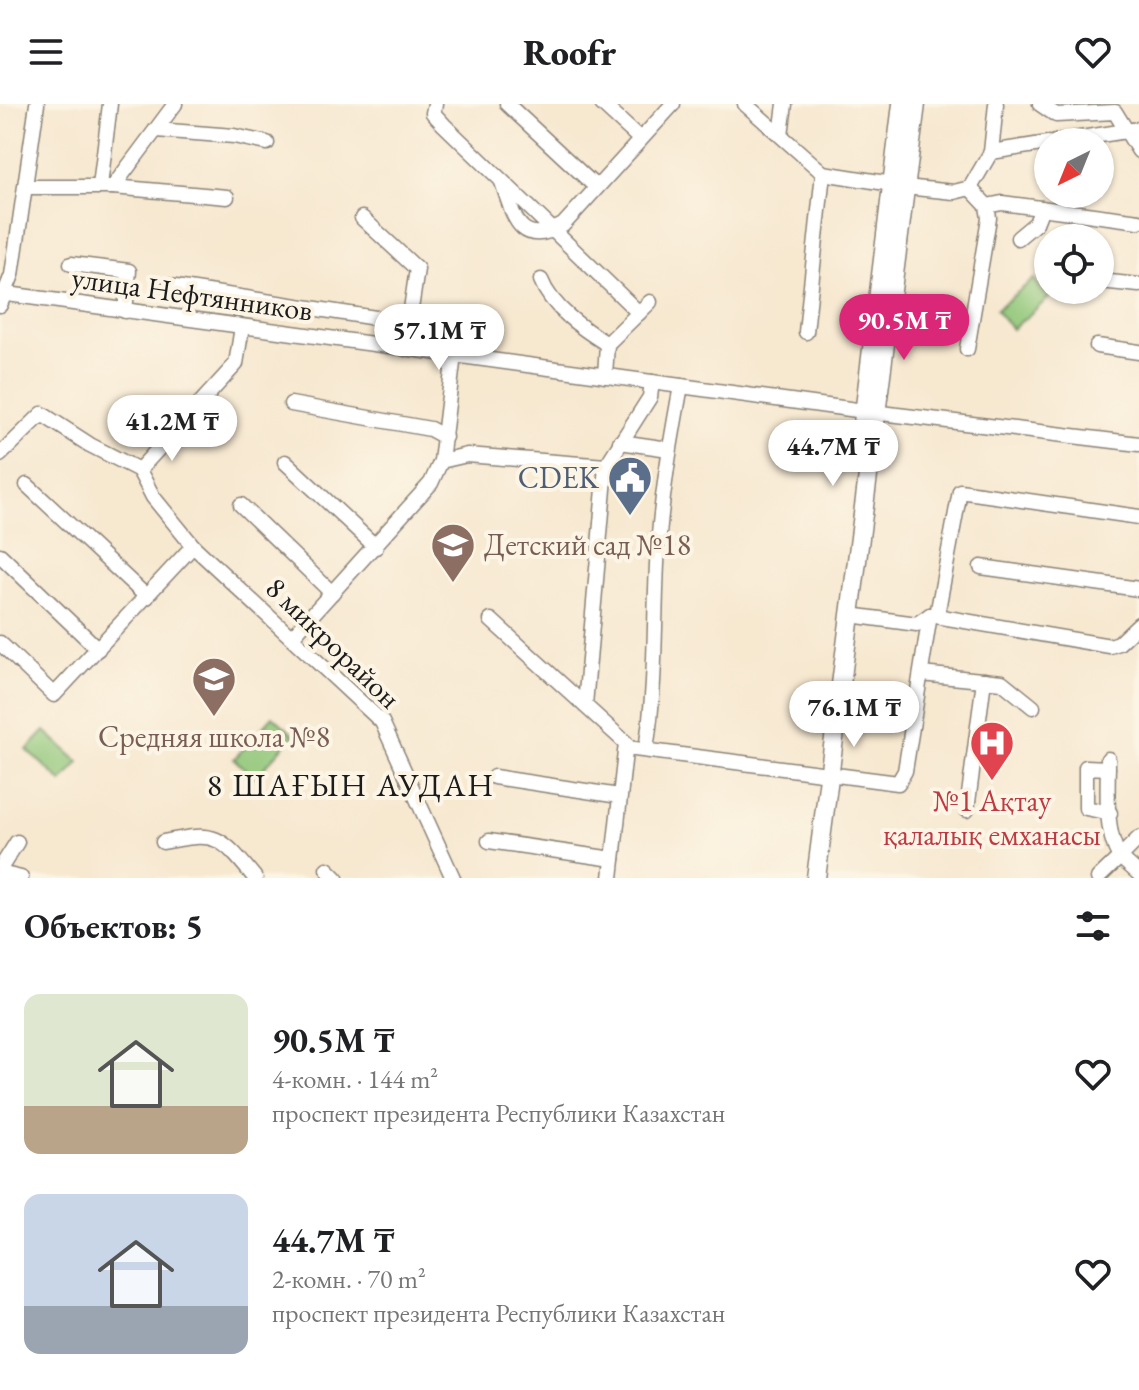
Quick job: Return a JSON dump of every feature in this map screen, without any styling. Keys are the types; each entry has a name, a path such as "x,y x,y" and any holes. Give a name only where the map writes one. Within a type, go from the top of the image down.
{"main road":[{"path":"899,185 902,104"},
{"path":"816,878 823,774 899,185 916,104"},
{"path":"804,878 850,615 870,412"}],"street":[{"path":"2,297 26,187 37,104"},
{"path":"106,187 110,104"},
{"path":"106,187 175,104"},
{"path":"435,104 433,113 644,307 607,344 605,376"},
{"path":"507,104 596,187"},
{"path":"602,104 640,139"},
{"path":"501,178 517,225 530,233 556,229 673,104"},
{"path":"745,104 823,173 954,192 970,188 991,152 996,104"},
{"path":"781,135 785,104"},
{"path":"1040,104 1056,115 1115,112 1132,130 1139,151"},
{"path":"156,130 234,136 267,143"},
{"path":"991,152 1034,145"},
{"path":"806,332 823,173"},
{"path":"26,187 106,187 227,197"},
{"path":"967,349 989,218 987,206 970,188"},
{"path":"987,206 1002,203 1034,207"},
{"path":"1018,238 1036,223 1042,208 1139,221"},
{"path":"362,218 417,269 405,349"},
{"path":"71,264 129,271 125,311"},
{"path":"541,280 545,292 587,331 607,344"},
{"path":"1114,282 1139,285"},
{"path":"169,286 408,323"},
{"name":"улица Нефтянников","path":"2,297 870,412 1139,444"},
{"path":"0,455 42,414 90,445 139,470 236,364 242,327"},
{"path":"1097,346 1139,352"},
{"path":"292,637 431,483 441,461 454,355"},
{"path":"585,705 606,466 650,397 652,382"},
{"path":"646,749 652,711 658,560 669,449 681,386"},
{"path":"291,404 430,429 445,437"},
{"path":"620,442 669,449"},
{"path":"441,461 467,455 606,466"},
{"path":"285,462 376,547"},
{"name":"8 микрорайон","path":"139,470 153,497 193,546 382,722 453,878"},
{"path":"27,485 147,597"},
{"path":"491,620 585,705 627,748 898,783 905,771 921,674 960,491 1139,517"},
{"path":"241,505 332,593"},
{"path":"0,643 54,695 193,546"},
{"path":"0,555 98,649"},
{"path":"981,567 1139,589"},
{"path":"850,615 917,624 934,615 1110,646 1119,643 1139,624"},
{"path":"921,674 1002,682 1033,707"},
{"path":"967,810 984,680"},
{"path":"611,878 627,748"},
{"path":"1110,813 1086,808 1086,767 1108,763 1115,849 1139,874"},
{"path":"494,777 619,796"},
{"path":"163,842 202,834 216,838 255,878"},
{"path":"1098,878 1139,838"},
{"path":"489,841 613,859"},
{"path":"17,842 0,871 21,878"}],"green space":[{"path":"1034,279 1034,304 1042,304 1012,329 996,310"},
{"path":"273,716 294,735 255,778 234,759"},
{"path":"45,731 79,762 62,782 27,750"}],"place":[{"name":"CDEK","path":"630,517"},
{"name":"Детский сад №18","path":"453,584"},
{"name":"Средняя школа №8","path":"214,718"},
{"name":"№1 Ақтау қалалық емханасы","path":"992,782"}],"district":[{"name":"8 ШАҒЫН АУДАН","path":"351,785"}]}
